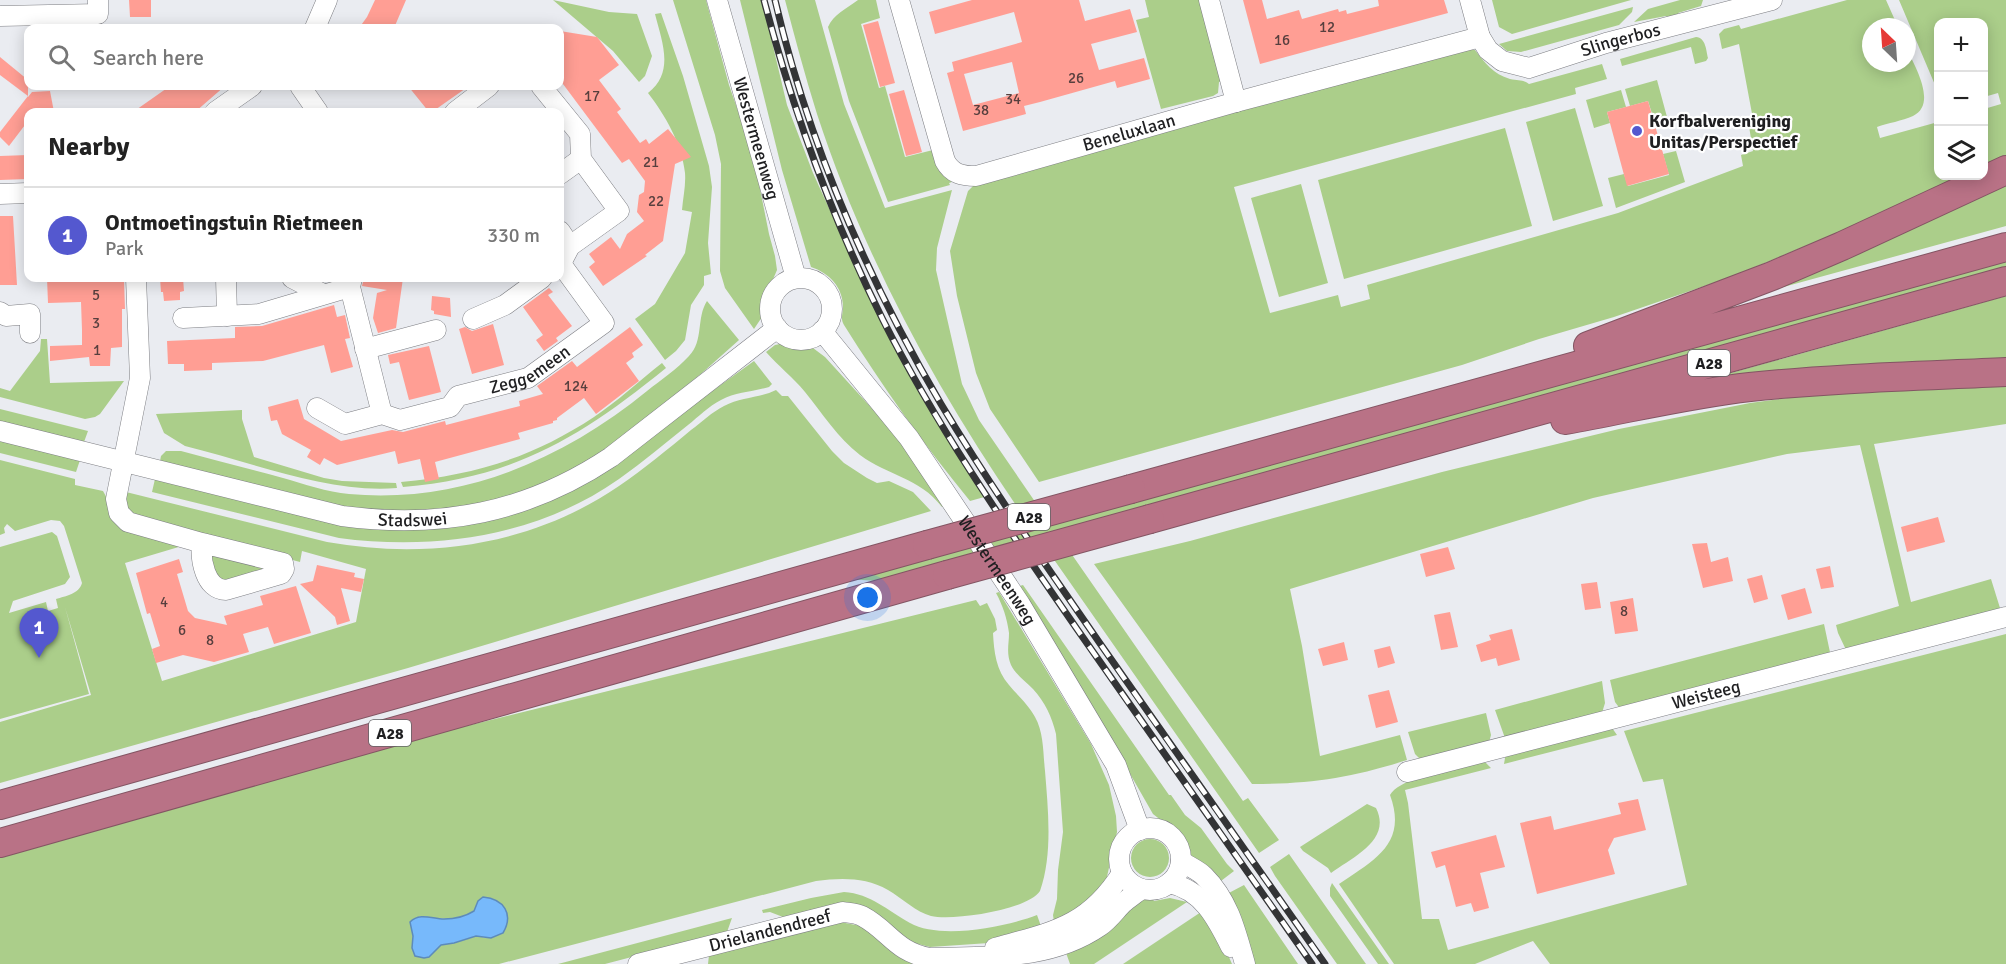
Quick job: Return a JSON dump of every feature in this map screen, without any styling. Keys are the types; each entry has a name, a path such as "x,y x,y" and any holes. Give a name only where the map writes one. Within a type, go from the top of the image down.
{"highway":[{"name":"A28","path":"1455,399 1772,276 2006,170"},
{"name":"A28","path":"0,805 927,545 2006,247"},
{"name":"A28","path":"0,843 947,575 2006,281"},
{"name":"A28","path":"1412,445 1748,387 1836,380 2006,372"}],"street":[{"path":"0,16 61,8 98,14 98,0"},
{"path":"317,24 327,0"},
{"name":"Westermeenweg","path":"717,0 796,278"},
{"name":"Beneluxlaan","path":"899,0 945,161 949,168 965,176 976,176 1236,102 1480,38"},
{"path":"1209,0 1236,102"},
{"path":"1470,0 1480,38"},
{"name":"Slingerbos","path":"1480,38 1488,50 1502,61 1529,68 1606,44 1772,0"},
{"path":"221,108 246,90"},
{"path":"303,90 315,108"},
{"path":"460,108 484,90"},
{"name":"Zeggemeen","path":"545,90 559,108"},
{"name":"Zeggemeen","path":"564,114 580,134 581,159 619,211 565,238"},
{"path":"564,171 581,159"},
{"path":"0,194 24,193"},
{"name":"Zeggemeen","path":"317,408 345,424 382,414 400,420 450,408 458,396 528,378 604,322 564,269"},
{"path":"796,278 807,278 817,283 825,290 830,300 831,311 828,322 822,331 807,339 790,338 777,328 771,316 770,304 775,292 784,283 796,278"},
{"path":"136,282 140,378 116,504 123,518 128,522 202,543"},
{"path":"226,282 227,316"},
{"path":"300,282 324,294"},
{"path":"183,318 259,314 324,294 351,282 382,414"},
{"path":"473,319 505,305 537,282"},
{"path":"0,312 6,316 30,314 30,333"},
{"name":"Stadswei","path":"0,431 342,516 408,521 454,518 482,513 538,496 590,471 777,328"},
{"path":"365,349 436,330"},
{"name":"Westermeenweg","path":"822,331 909,438 1020,604 1116,765 1140,830"},
{"name":"Weisteeg","path":"1407,772 2006,617"},
{"path":"1157,829 1172,837 1180,852 1181,861 1175,877 1169,884 1156,890 1141,889 1130,883 1122,873 1119,859 1122,844 1133,833 1140,830 1157,829"},
{"path":"1181,861 1203,875 1226,904 1243,964"},
{"name":"Drielandendreef","path":"963,957 1054,932 1076,921 1097,906 1122,873"},
{"path":"1169,884 1187,889 1205,902 1243,964"},
{"name":"Drielandendreef","path":"638,964 843,912 859,915 869,920 902,949 916,956 930,958 1018,956 1082,938 1103,924 1124,902 1141,889"}],"green space":[{"path":"553,0 609,12 637,14 652,56 645,76 639,82 613,51"},
{"path":"673,0 706,0 729,85 753,154 777,270 765,298 762,317 754,329 725,288 720,271 721,164 715,135"},
{"path":"740,0 762,0 787,105 813,173 878,316 919,393 988,496 970,501 936,458 888,393 844,325 841,293 838,287 824,273 811,267 782,170"},
{"path":"785,0 815,0 844,104 885,208 952,190 937,248 936,270 962,384 979,420 1049,522 2006,256 2006,271 1059,536 1243,801 1248,798 1279,840 1259,853 1041,541 894,582 846,579 1031,527 967,430 882,276 836,169 804,71"},
{"path":"858,0 876,0 880,18 861,24 879,88 885,86 905,157 933,150 938,169 952,182 949,183 950,185 888,202 849,101 828,27 837,15"},
{"path":"1145,0 1202,0 1224,80 1219,82 1218,93 1161,109 1136,20 1149,17"},
{"path":"1492,0 1631,0 1512,34 1499,27"},
{"path":"1680,0 1703,0 1701,6 1678,13 1679,18 1671,20 1666,16 1634,22 1648,9"},
{"path":"1847,0 1886,0 1894,18 1862,18 1862,72 1916,72 1916,68 1922,84 1924,103 1913,116 1877,127 1880,138 1934,123 1934,180 1964,180 1731,277 1614,317 1462,365 1039,482 990,409 976,373 957,296 950,251 968,191 975,184 1465,49 1475,50 1486,64 1499,74 1529,84 1602,64 1607,79 1575,88 1576,94 1234,187 1270,313 1338,295 1341,307 1370,299 1367,285 1618,213 1743,166 1741,155 1753,151 1748,120 1753,119 1739,44 1722,49 1719,34 1724,29 1739,25 1741,29"},
{"path":"1899,0 2006,0 2006,161 1988,169 1988,108 2001,104 1998,93 1988,96 1988,18 1934,18 1934,83 1916,40 1916,18 1907,18"},
{"path":"1633,7 1632,12 1619,25 1521,52 1507,51 1499,44"},
{"path":"661,13 683,76 709,166 712,187 708,243 711,274 704,276 704,285 691,305 685,340 665,360 635,319 655,304 685,253 692,212 682,210 685,173 680,151 666,120 648,93 656,85 664,66 663,46 655,14"},
{"path":"1696,37 1705,45 1708,58 1706,61 1695,64 1691,47 1622,66 1620,59"},
{"path":"1657,80 1667,117 1654,120 1648,101 1630,106 1625,89"},
{"path":"1621,90 1626,107 1607,112 1610,123 1594,128 1586,100"},
{"path":"1575,108 1603,206 1553,221 1526,122"},
{"path":"1505,128 1532,226 1344,279 1318,180"},
{"path":"1676,151 1685,182 1616,208 1608,178 1624,174 1628,186 1669,175 1663,154"},
{"path":"2006,182 2006,226 1769,291"},
{"path":"1301,184 1328,283 1279,297 1251,198"},
{"path":"2006,296 2006,365 1642,398"},
{"path":"707,301 739,340 610,448 560,478 507,499 429,513 353,510 160,461 166,451 181,451 324,490 349,494 390,495 431,492 470,484 545,457 580,438 663,379 694,350"},
{"path":"41,339 47,339 50,383 124,381 100,414 85,419 0,397 0,388 10,391 40,351"},
{"path":"785,343 813,348 825,357 898,437 945,505 942,507 923,489 860,455 845,441 800,387 766,352 775,345"},
{"path":"754,361 772,384 769,387 732,395 717,402 628,473 588,498 555,514 485,535 412,542 376,542 339,538 152,492 155,479 325,522 363,528 432,529 484,521 697,402"},
{"path":"662,363 666,368 635,393 575,434 544,450 513,464 479,474 443,482 403,487 401,482 478,469 525,454 548,443 603,411"},
{"path":"2006,384 2006,424 1874,444 1911,602 1991,579 2000,608 1998,612 1847,652 1836,625 1899,606 1860,445 1787,454 1593,498 1290,589 1320,756 1400,735 1407,760 1349,776 1293,783 1252,784 1094,564 1190,541 1442,472 1619,429 1750,403 1827,393"},
{"path":"776,390 782,396 788,396 844,463 877,483 889,481 913,492 931,511 408,668 0,783 0,722 91,695 65,607 89,694 0,719 0,547 52,532 57,536 70,577 65,584 13,601 9,613 46,602 48,611 58,608 56,599 75,592 82,583 64,526 60,521 51,520 15,531 7,524 4,528 5,533 0,535 0,460 75,479 75,485 103,491 114,518 121,525 181,544 182,546 125,563 162,681 356,622 366,569 302,551 300,562 135,518 125,505 126,492 327,542 403,549 441,548 479,543 551,522 586,506 638,473 720,408"},
{"path":"0,409 88,431 84,442 0,421"},
{"path":"242,410 242,419 254,457 324,478 396,483 397,488 371,489 318,482 185,446 164,433 156,414"},
{"path":"0,440 80,460 76,472 0,453"},
{"path":"212,555 258,563 263,569 261,573 227,583 218,580 211,561"},
{"path":"1023,585 1169,795 1185,815 1201,828 1234,871 1217,884 1191,855 1181,836 1153,814 1113,744 1016,587"},
{"path":"999,592 1091,744 1109,785 1116,816 1117,832 1106,881 1096,897 1054,922 1063,832 1056,734 1041,699 1018,675 1009,661 1009,633 996,593"},
{"path":"976,600 980,606 987,603 995,619 997,630 993,633 994,647 1001,673 1032,712 1040,730 1048,816 1048,847 1044,877 1040,891 1033,898 1021,904 1006,909 956,917 925,914 888,890 871,883 844,879 816,881 499,964 0,964 0,858 438,733","holes":["478,901 487,938 477,936 441,945 432,954 413,936 412,930 420,916 441,919 461,917 474,911"]},
{"path":"1824,624 1831,657 1621,710 1615,702 1610,680"},
{"path":"2006,634 2006,964 1550,964 1533,941 1475,964 1394,964 1339,884 1375,858 1391,838 1395,826 1390,795 1396,789 1417,778 1481,758 1491,768 1405,790 1422,919 1439,919 1448,950 1687,885 1663,779 1643,782 1624,731"},
{"path":"1602,681 1605,703 1601,716 1506,741 1495,710"},
{"path":"1486,713 1491,735 1488,746 1423,762 1415,754 1408,732"},
{"path":"1610,725 1617,735 1504,764 1506,752"},
{"path":"1367,804 1376,808 1380,819 1375,838 1359,854 1331,873 1328,868 1300,847"},
{"path":"1150,839 1164,844 1169,858 1164,872 1150,877 1136,872 1131,858 1136,844"},
{"path":"1289,854 1366,964 1337,964 1275,876 1270,867"},
{"path":"1332,883 1389,964 1378,964 1330,896"},
{"path":"1244,885 1298,964 1252,964 1225,895"},
{"path":"844,892 871,899 910,923 938,931 973,930 1008,924 1037,915 1042,929 989,943 930,947 914,943 835,904 783,917 770,912 763,913 762,910"},
{"path":"1152,898 1154,901 1170,898 1187,902 1094,964 1070,964 1065,950 1143,899"},
{"path":"1201,912 1218,932 1232,964 1123,964"},
{"path":"732,918 727,932 605,964 558,964"},
{"path":"840,922 861,926 916,964 708,964 709,955"}],"water":[{"path":"483,897 497,901 505,909 507,920 503,933 491,938 476,936 441,945 429,957 415,956 412,948 413,936 410,922 418,917 444,919 464,916 474,911 478,901"}],"building":[{"path":"129,0 151,0 151,17 130,17"},
{"path":"375,0 406,0 396,24 362,24"},
{"path":"972,0 1079,0 1085,21 1130,9 1137,32 1091,44 1099,70 1144,58 1150,79 1117,88 1115,81 1024,106 1026,114 963,131 947,73 954,71 952,62 1022,42 1014,12 935,34 929,12","holes":["1012,62 1019,93 973,105 964,74"]},
{"path":"1243,0 1262,0 1267,19 1299,10 1302,19 1338,9 1339,12 1346,10 1347,14 1379,6 1378,0 1444,0 1448,13 1260,64"},
{"path":"878,21 895,83 880,87 863,25"},
{"path":"564,32 597,37 619,65 599,80 621,109 617,112 640,143 646,139 649,144 668,129 691,157 675,164 663,241 645,255 647,256 603,286 589,267 595,262 589,254 611,237 620,249 627,234 644,221 637,212 639,195 644,192 645,181 629,159 622,163 564,85"},
{"path":"0,57 24,77 24,90 28,90 28,96 0,75"},
{"path":"164,90 220,90 200,108 139,108"},
{"path":"411,90 463,90 438,108 426,108"},
{"path":"904,90 922,152 906,156 889,94"},
{"path":"50,91 53,108 24,108 24,126 9,146 0,137 0,132 32,92"},
{"path":"1648,101 1669,174 1627,186 1607,112"},
{"path":"24,155 24,179 0,180 0,156"},
{"path":"0,216 13,216 17,285 0,285"},
{"path":"47,282 124,282 122,347 111,348 110,366 90,366 89,357 50,361 50,346 82,345 81,302 48,303"},
{"path":"160,282 183,282 184,291 180,292 180,300 164,301 163,292 161,292"},
{"path":"363,282 402,282 396,328 378,333 373,318 377,293 387,290 362,286"},
{"path":"549,288 553,292 548,295 572,326 556,338 558,341 544,351 536,340 543,335 523,307"},
{"path":"432,296 450,298 451,317 434,314 431,310"},
{"path":"334,305 337,317 345,315 350,338 345,339 353,367 331,373 324,345 263,361 212,363 212,370 184,371 184,364 168,364 167,341 235,338 235,327 262,326"},
{"path":"493,324 504,365 472,374 459,329 465,327 472,331"},
{"path":"630,327 643,345 632,353 634,357 626,363 639,381 596,414 584,398 553,423 518,433 520,439 435,462 439,479 425,482 420,459 398,464 395,451 337,465 324,458 320,465 307,457 311,450 282,434 277,420 271,421 268,407 298,399 304,419 341,441 392,430 403,432 445,421 446,425 520,406 519,401 543,394 537,386 572,361 577,367"},
{"path":"429,346 441,392 409,400 399,362 390,364 388,355"},
{"path":"1938,517 1945,542 1907,552 1901,527"},
{"path":"1707,543 1711,562 1728,557 1733,581 1703,588 1692,544"},
{"path":"1448,547 1455,569 1426,577 1420,554"},
{"path":"179,559 183,572 177,574 188,611 195,618 227,625 224,616 263,605 260,596 296,586 311,633 274,644 268,627 243,634 249,652 214,662 183,655 156,663 152,649 160,646 150,613 147,614 136,573"},
{"path":"317,565 355,573 354,577 364,579 361,592 341,588 350,621 337,625 335,617 300,584 313,581"},
{"path":"1830,566 1834,587 1821,589 1816,569"},
{"path":"1762,575 1768,599 1754,603 1747,579"},
{"path":"1597,582 1601,608 1585,610 1581,584"},
{"path":"1805,588 1812,613 1788,620 1781,595"},
{"path":"1633,598 1638,631 1615,634 1610,602"},
{"path":"1450,612 1458,647 1441,650 1434,615"},
{"path":"1512,629 1520,660 1498,666 1496,658 1481,662 1476,645 1491,640 1489,635"},
{"path":"1344,642 1348,660 1323,666 1318,649"},
{"path":"1390,646 1395,663 1378,668 1374,650"},
{"path":"1389,690 1398,722 1376,728 1368,695"},
{"path":"1638,799 1646,830 1614,838 1608,850 1615,874 1537,894 1520,823 1551,816 1554,830 1621,814 1618,803"},
{"path":"1496,835 1505,867 1480,873 1489,908 1474,912 1471,903 1456,907 1445,865 1436,868 1431,852"}],"railway":[{"path":"764,0 815,163 864,282 904,360 950,439 1025,554 1312,964"},
{"path":"775,0 804,105 843,208 888,308 941,404 1038,554 1325,964"}],"place":[{"name":"Korfbalvereniging Unitas/Perspectief","path":"1637,131"},
{"name":"Ontmoetingstuin Rietmeen","path":"39,658"}]}
